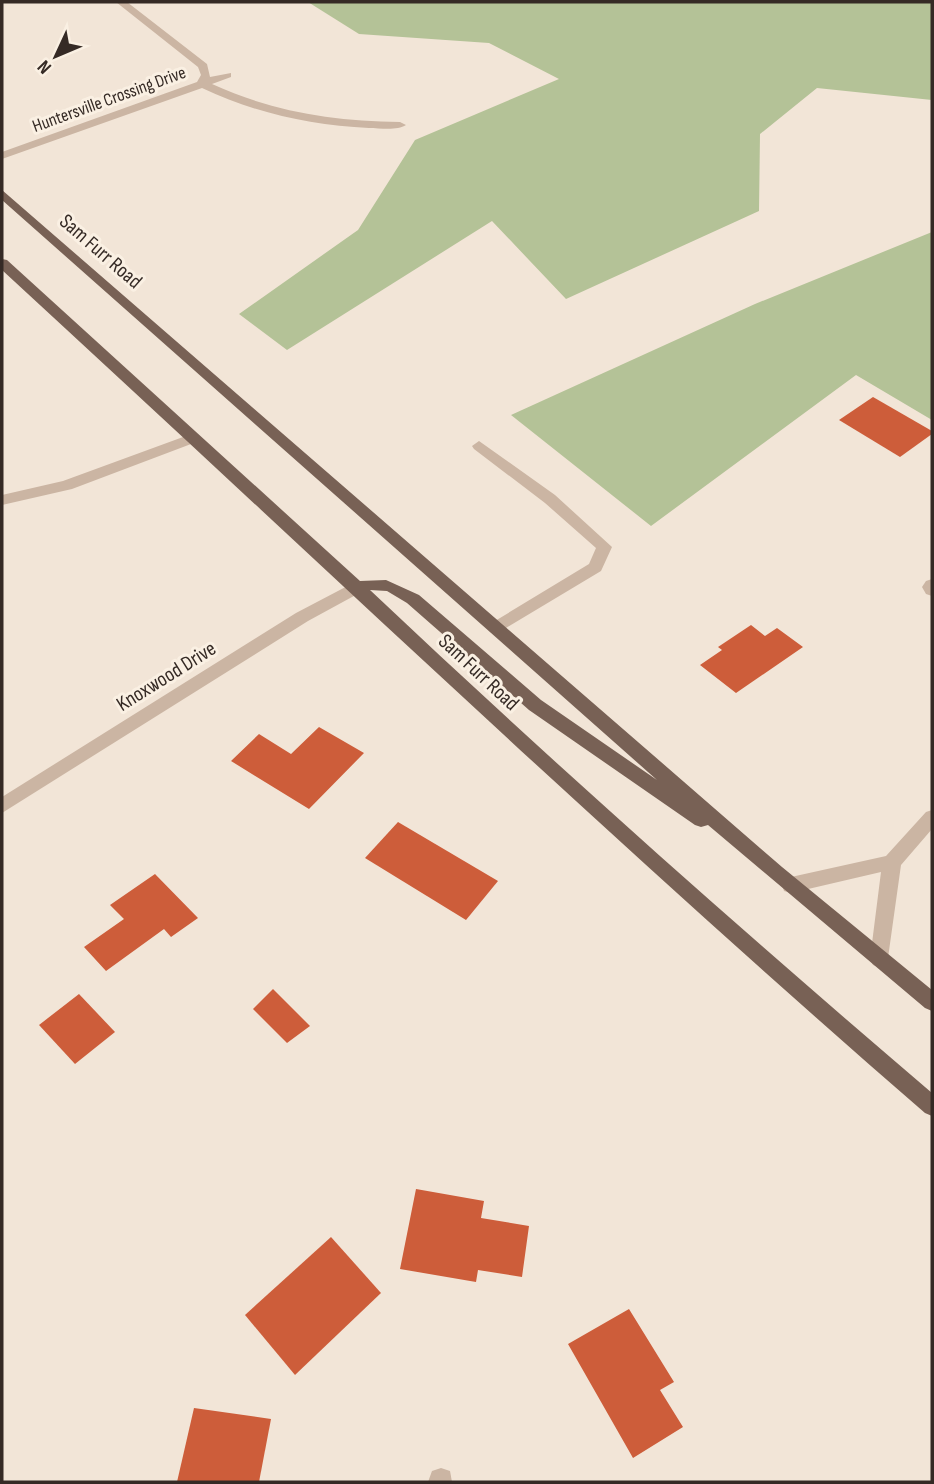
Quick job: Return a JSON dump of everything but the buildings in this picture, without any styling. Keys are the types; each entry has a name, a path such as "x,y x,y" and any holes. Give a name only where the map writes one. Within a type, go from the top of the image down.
{"main road":[{"name":"Sam Furr Road","path":"2,194 775,873 932,1002"},
{"name":"Sam Furr Road","path":"2,263 357,587 508,731 760,958 932,1106"},
{"path":"357,587 378,582 396,588 413,599 536,705 775,873"}],"street":[{"path":"121,2 203,66 206,75 202,84 231,99 293,118 345,125 400,125"},
{"name":"Huntersville Crossing Drive","path":"2,156 227,75"},
{"path":"2,500 67,485 194,438"},
{"path":"479,446 550,499 604,547 595,567 496,628"},
{"name":"Knoxwood Drive","path":"2,806 302,617 357,587"},
{"path":"880,959 892,862 932,817"},
{"path":"791,885 892,862"}],"green space":[{"path":"308,2 932,2 932,100 817,88 760,134 759,211 566,299 492,221 287,350 239,314 358,230 415,140 559,79 489,43 359,34"},
{"path":"932,232 932,420 856,375 651,526 511,415 755,304"}]}
